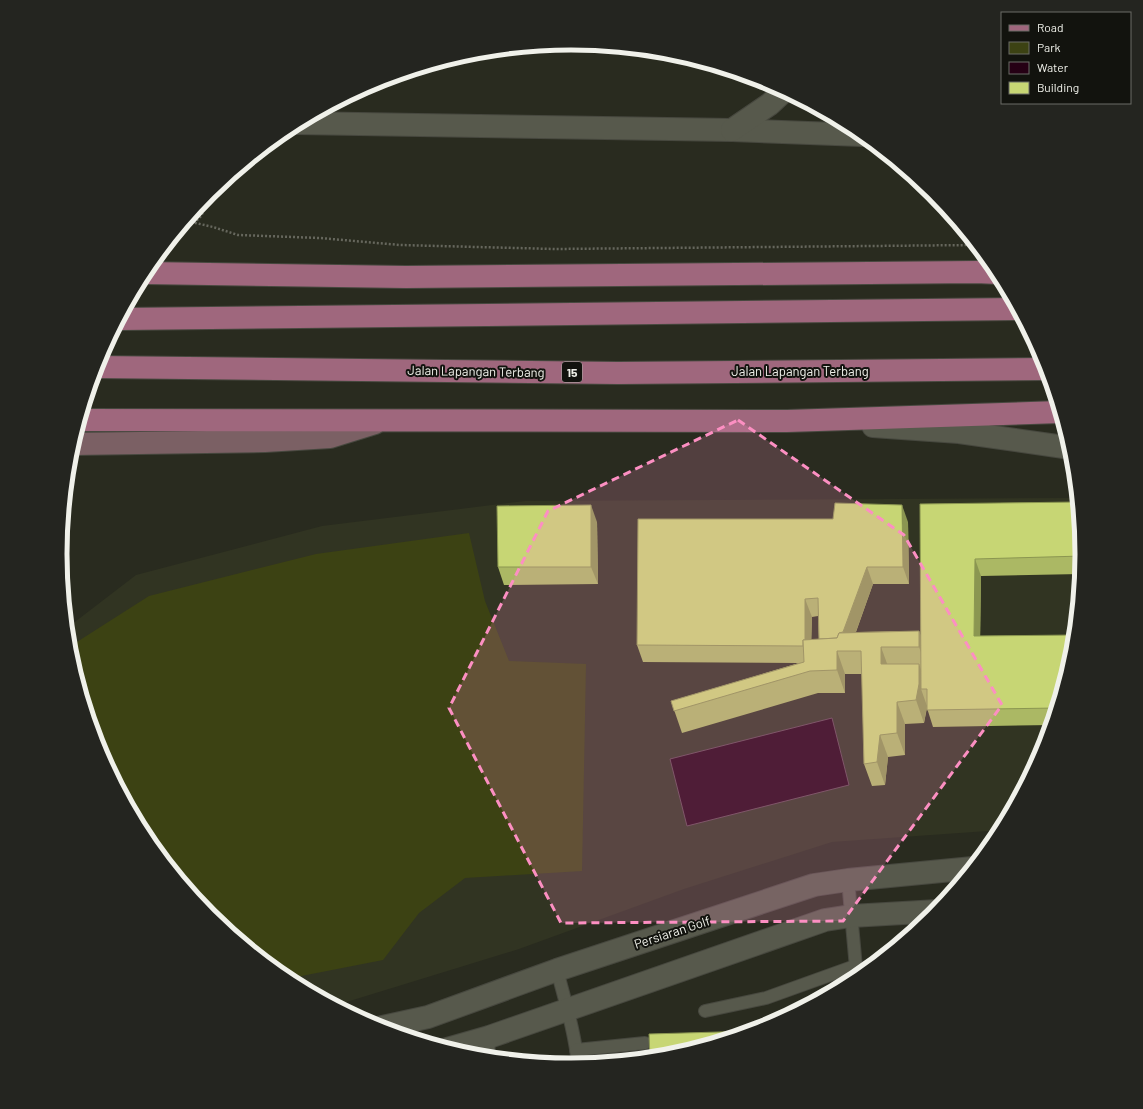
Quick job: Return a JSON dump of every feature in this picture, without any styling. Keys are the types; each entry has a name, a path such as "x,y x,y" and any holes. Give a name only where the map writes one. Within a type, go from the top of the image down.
{"main road":[{"path":"153,273 414,277 990,273"},
{"path":"126,319 1012,309"},
{"name":"Jalan Lapangan Terbang","path":"103,367 610,373 1041,369"},
{"path":"85,420 787,421 1055,412"},
{"path":"80,444 266,441 330,437 380,421"}],"street":[{"path":"732,130 770,104 780,95"},
{"path":"310,123 732,130 851,135"},
{"path":"787,421 959,432 1064,447"},
{"name":"Persiaran Golf","path":"390,1025 428,1017 557,970 814,885 848,880 966,869"},
{"path":"456,1045 489,1036 825,920 851,916 927,912"}],"lane":[{"path":"848,880 856,971"},
{"path":"705,1011 766,998 855,966"},
{"path":"557,970 567,1008 577,1059"},
{"path":"488,1052 489,1036"},
{"path":"576,1050 645,1044"}],"path":[{"path":"190,224 194,223 204,213 205,209"},
{"path":"194,223 238,235 320,238 400,245 555,249 970,245"}],"highlighted area":[{"path":"738,420 904,535 1002,705 843,921 561,923 449,708 548,511"}],"shaded area":[{"path":"1073,498 1076,554 1075,587 1072,620 1059,685 1038,748 1024,778 994,831 832,842 684,889 519,949 342,1003 291,974 264,955 215,911 171,862 152,835 119,778 105,748 84,685 72,624 136,575 322,526 525,501"}],"green space":[{"path":"469,533 485,601 509,661 586,664 582,871 465,878 419,913 383,960 296,977 264,955 215,911 171,862 152,835 119,778 105,748 84,685 75,643 149,596 316,554"}],"water":[{"path":"832,718 849,785 687,826 670,759"}],"building":[{"path":"1073,502 1076,556 975,559 974,636 1069,635 1059,685 1052,708 927,710 927,689 921,689 920,504"},
{"path":"835,503 902,505 903,567 867,567 843,632 839,633 837,638 819,639 818,598 805,599 805,640 803,640 803,646 637,645 638,519 833,519"},
{"path":"591,505 591,567 498,567 497,506"},
{"path":"919,631 919,647 881,647 881,664 919,664 919,684 916,700 897,702 897,733 880,735 877,762 864,764 861,651 837,651 837,670 810,671 674,711 671,701 804,662 803,640 837,638 839,633"},
{"path":"735,1032 702,1042 650,1053 649,1034"}]}
